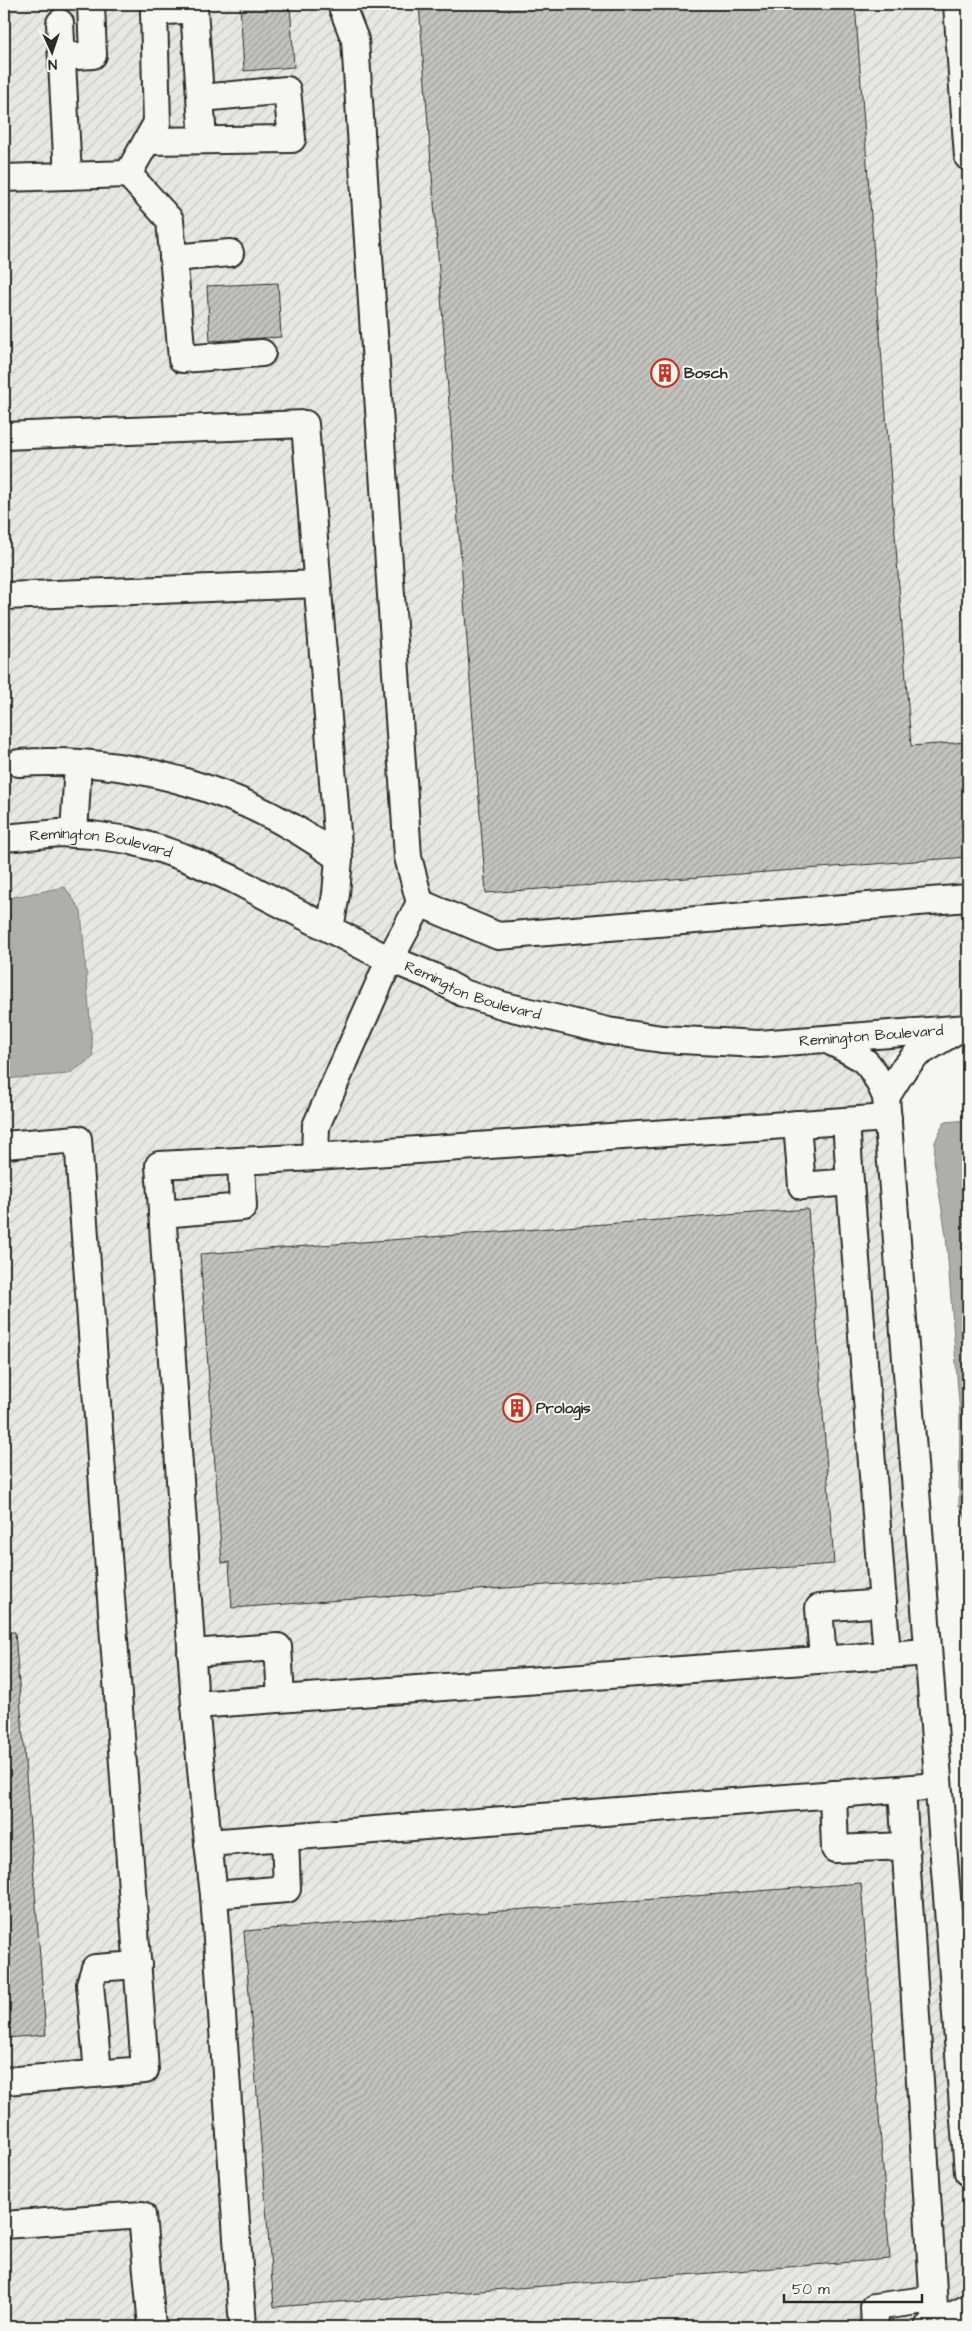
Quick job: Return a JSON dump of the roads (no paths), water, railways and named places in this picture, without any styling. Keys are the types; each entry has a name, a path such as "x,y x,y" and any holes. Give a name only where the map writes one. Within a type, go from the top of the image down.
{"street":[{"path":"62,57 93,55 91,4"},
{"path":"315,1157 316,1126 390,959 420,903 408,847 356,40 341,4"},
{"path":"957,4 968,157"},
{"path":"128,174 156,123 154,12 194,9 203,140"},
{"path":"60,23 68,176"},
{"path":"147,141 292,139 287,90 201,98"},
{"path":"4,178 128,174 170,220 182,359 262,353"},
{"path":"174,258 230,253"},
{"path":"4,436 305,424 339,858 336,894 330,929"},
{"path":"4,596 317,584"},
{"path":"19,763 50,762 122,767 185,781 250,807 309,836 339,858"},
{"path":"74,834 78,764"},
{"name":"Remington Boulevard","path":"4,838 74,834 128,840 186,858 390,959 432,976 463,993 513,1008 608,1031 662,1039 759,1044 964,1029"},
{"path":"420,903 498,936 968,898"},
{"path":"243,2327 214,1895 191,1653 159,1164 315,1157 846,1121 887,1108 903,1070 916,1055 964,1029"},
{"path":"827,1040 861,1056 875,1072 887,1108 968,2172"},
{"path":"846,1121 887,1655"},
{"path":"798,1124 802,1186 850,1182"},
{"path":"4,1144 78,1139 146,2070 4,2081"},
{"path":"162,1214 243,1207 241,1161"},
{"path":"823,1659 819,1608 883,1603"},
{"path":"191,1653 278,1647 281,1698"},
{"path":"195,1706 281,1698 928,1652"},
{"path":"208,1843 938,1786"},
{"path":"902,1789 932,2317"},
{"path":"832,1794 836,1849 905,1846"},
{"path":"214,1895 287,1889 285,1838"},
{"path":"98,2073 90,1984 95,1968 138,1964"},
{"path":"4,2225 142,2216 152,2327"},
{"path":"875,2327 874,2307 932,2317 968,2308"}],"place":[{"name":"Bosch","path":"665,373"},
{"name":"Prologis","path":"517,1408"}]}
